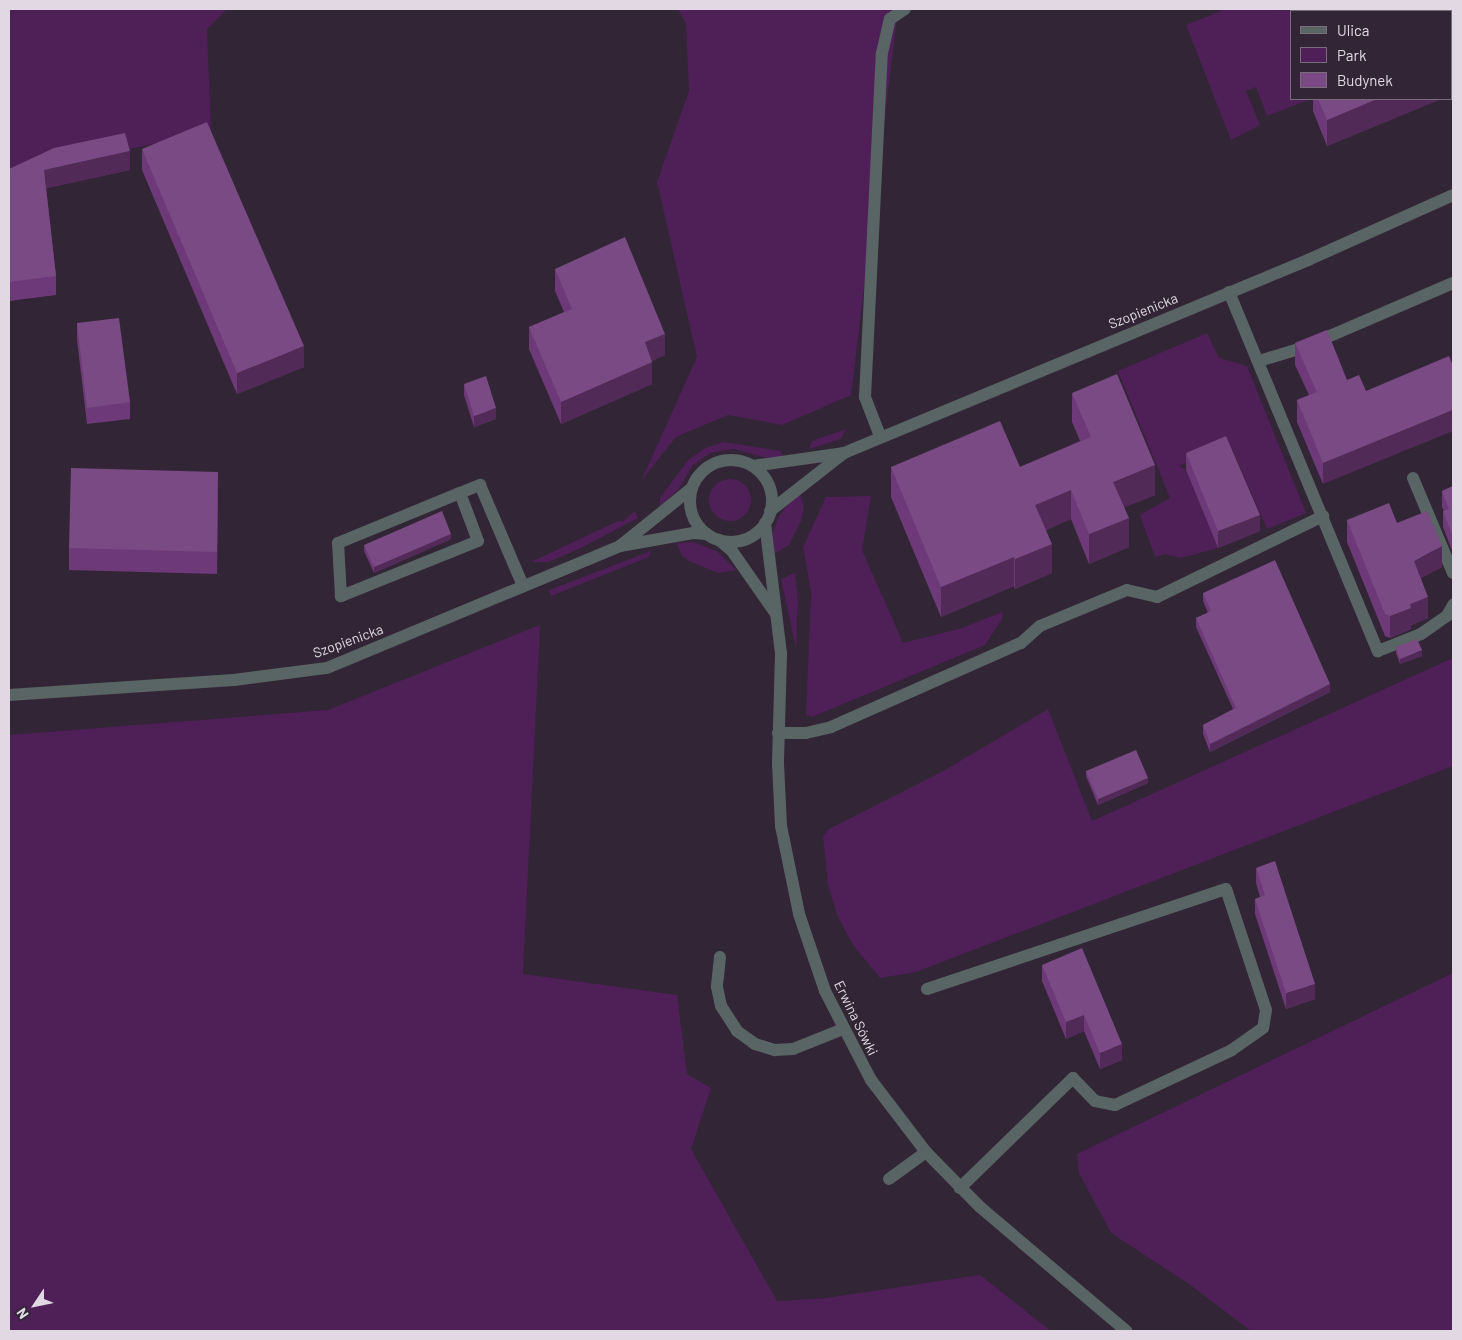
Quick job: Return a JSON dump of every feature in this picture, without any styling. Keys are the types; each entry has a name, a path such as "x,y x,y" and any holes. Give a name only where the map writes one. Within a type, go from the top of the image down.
{"street":[{"path":"880,436 865,397 882,53 890,19 905,9"},
{"name":"Szopienicka","path":"768,517 844,453 880,436 1453,197"},
{"path":"1259,361 1302,348 1453,283"},
{"path":"1229,292 1323,516 1351,591 1378,651 1421,634 1447,616 1453,606"},
{"name":"Szopienicka","path":"753,466 844,453"},
{"path":"735,460 753,466 768,484 768,517 745,539 719,540 707,534 692,513 692,488 697,477 717,462 735,460"},
{"path":"1413,478 1453,573"},
{"path":"460,493 478,541 341,596 338,543 460,493 480,485 524,586"},
{"name":"Szopienicka","path":"620,546 692,488"},
{"path":"778,733 806,733 831,726 1021,642 1040,626 1126,590 1158,597 1323,516"},
{"name":"Erwina Sówki","path":"768,517 781,654 778,733 780,812 792,888 814,964 843,1029 871,1080 926,1152 960,1188 1126,1331"},
{"name":"Szopienicka","path":"9,695 234,680 327,668 620,546 693,533 707,534"},
{"name":"Erwina Sówki","path":"719,540 732,551 776,614"},
{"path":"927,989 1226,889 1266,1010 1263,1028 1232,1050 1115,1105 1095,1101 1074,1078 960,1188"},
{"path":"720,957 718,987 721,1006 737,1031 755,1044 775,1050 793,1049 843,1029"},
{"path":"889,1179 926,1152"}],"green space":[{"path":"9,9 227,9 207,29 211,132 9,174"},
{"path":"678,9 898,9 851,395 782,425 728,415 676,437 641,481 697,357 657,182 689,91 686,24"},
{"path":"1226,9 1290,10 1290,100 1308,100 1267,116 1256,87 1246,91 1260,125 1231,140 1186,25"},
{"path":"1207,333 1219,358 1247,366 1306,513 1267,529 1232,449 1224,445 1179,466 1186,470 1218,548 1181,558 1165,554 1155,557 1140,515 1170,498 1118,371"},
{"path":"846,429 841,439 809,449 812,441"},
{"path":"724,442 780,451 785,457 767,458 734,449 710,453 692,466 679,489 660,506 660,498 688,460 705,448"},
{"path":"734,479 742,482 748,488 751,500 748,512 742,518 726,521 718,518 712,512 709,496 712,488 718,482"},
{"path":"800,494 804,507 801,521 789,545 774,554 772,536 778,518 788,503"},
{"path":"871,496 862,550 903,643 962,628 1002,612 1002,619 985,645 812,717 806,715 811,592 803,547 826,497"},
{"path":"635,511 638,518 581,548 548,562 531,562 620,520 622,522"},
{"path":"693,542 717,551 736,570 718,573 689,561 682,556 676,543"},
{"path":"651,551 649,557 551,596 549,590"},
{"path":"795,573 798,600 796,648 781,579"},
{"path":"540,625 523,974 677,995 687,1074 711,1088 691,1149 777,1301 826,1298 980,1275 1051,1331 9,1331 9,735 328,710"},
{"path":"1453,658 1453,766 916,972 880,978 853,945 838,917 828,885 823,837 829,829 945,770 1048,709 1092,821"},
{"path":"1453,973 1453,1331 1251,1331 1189,1284 1111,1233 1079,1173 1077,1154"}],"building":[{"path":"1452,26 1453,26 1452,68"},
{"path":"1318,100 1375,100 1327,120"},
{"path":"207,122 304,346 237,373 142,149"},
{"path":"125,133 130,151 44,170 56,276 9,282 9,169 54,148"},
{"path":"625,237 665,334 645,342 652,362 561,402 529,327 572,309 555,269"},
{"path":"119,318 130,402 87,408 77,323"},
{"path":"1327,330 1347,380 1359,375 1366,391 1449,356 1453,366 1453,410 1323,463 1297,400 1317,392 1295,343"},
{"path":"1117,374 1155,465 1113,482 1129,518 1089,534 1071,490 1035,505 1052,544 1015,559 1014,557 941,587 891,467 1000,421 1020,467 1091,437 1072,393"},
{"path":"486,376 496,408 474,416 464,384"},
{"path":"1226,436 1260,515 1218,531 1186,453"},
{"path":"71,468 218,472 217,552 69,548"},
{"path":"1453,486 1453,537 1443,511 1449,509 1442,491"},
{"path":"1389,503 1397,523 1427,511 1442,546 1414,561 1428,597 1410,604 1411,608 1390,616 1385,614 1347,520"},
{"path":"442,511 451,534 374,567 364,545"},
{"path":"1275,560 1330,684 1210,744 1203,725 1236,708 1196,618 1211,611 1203,593"},
{"path":"1417,639 1422,650 1400,659 1396,647"},
{"path":"1136,750 1148,778 1098,799 1086,771"},
{"path":"1275,861 1315,984 1286,993 1255,899 1265,895 1256,868"},
{"path":"1082,948 1122,1044 1100,1053 1084,1015 1066,1022 1042,965"}]}
